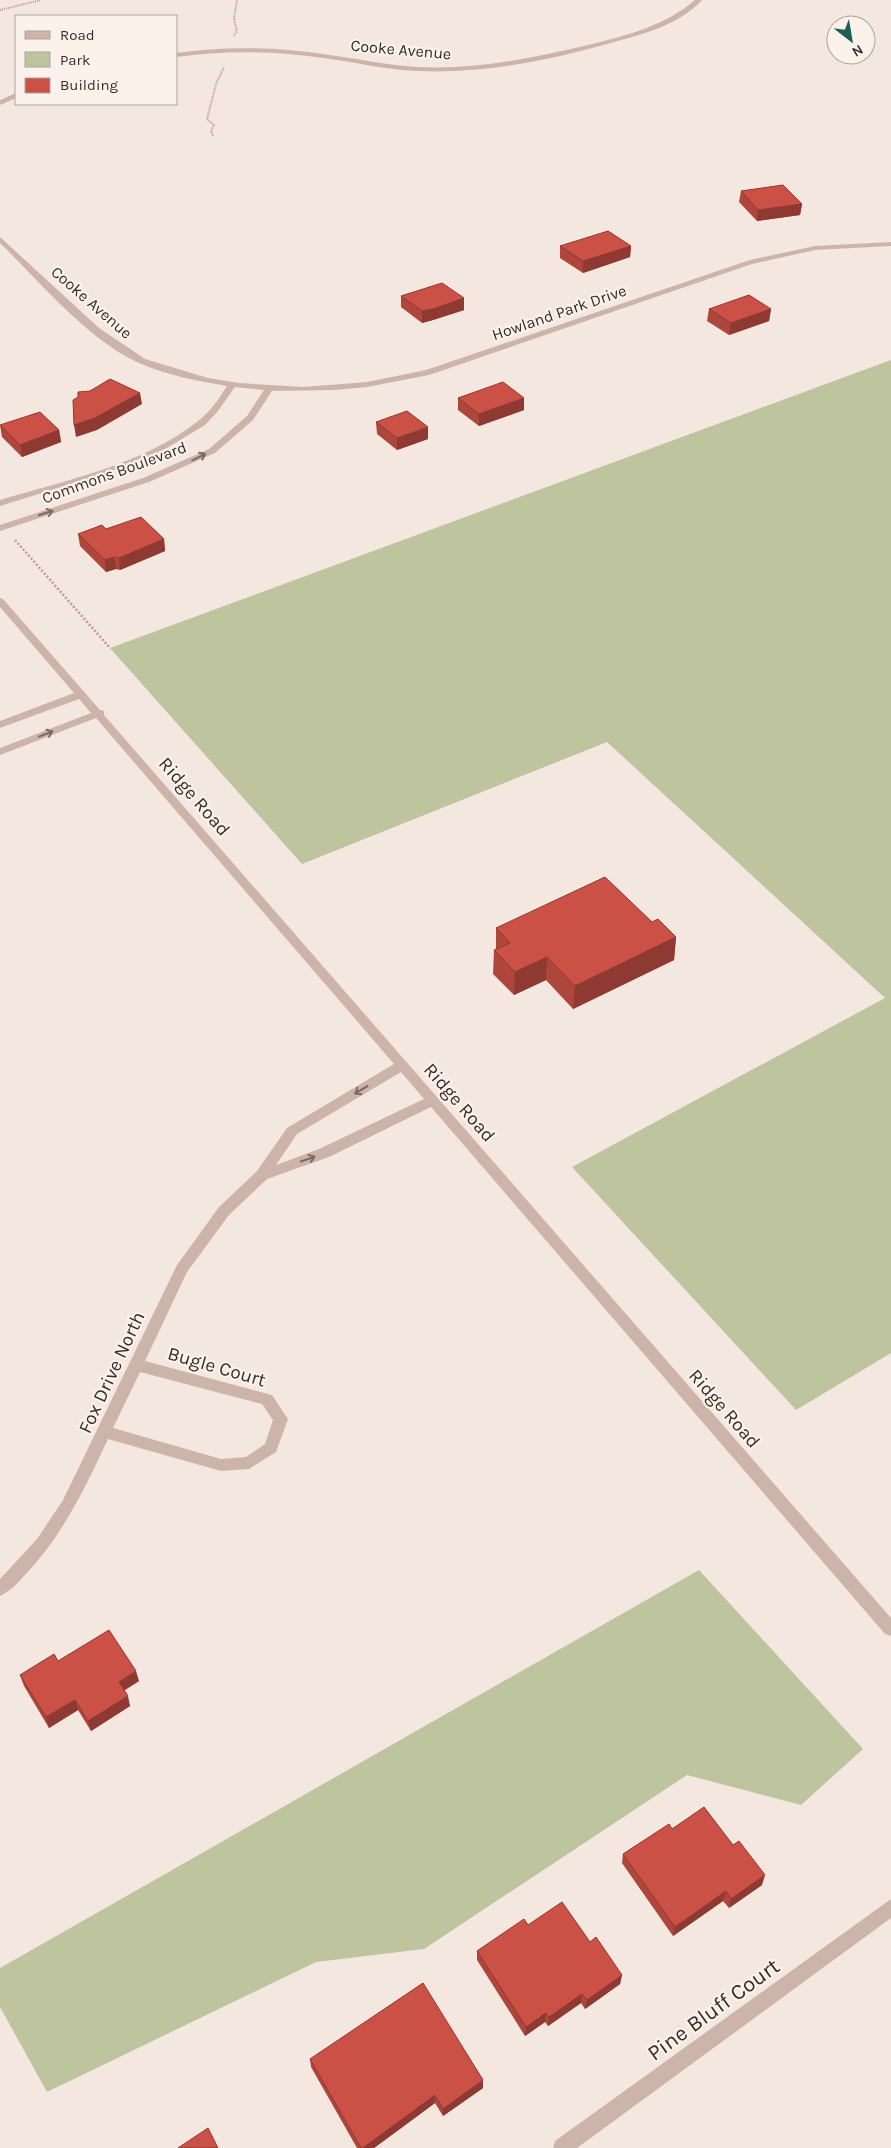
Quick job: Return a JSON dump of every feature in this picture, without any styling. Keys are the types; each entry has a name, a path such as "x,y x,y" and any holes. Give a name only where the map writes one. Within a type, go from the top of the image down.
{"street":[{"name":"Cooke Avenue","path":"178,55 232,50 308,54 415,69 495,67 543,59 645,31 680,16 700,0"},
{"path":"0,103 15,96"},
{"name":"Cooke Avenue","path":"0,239 85,319 132,356 190,376 233,384"},
{"name":"Howland Park Drive","path":"233,384 270,388 345,388 402,379 446,367 750,262 815,248 891,244"},
{"name":"Commons Boulevard","path":"0,503 153,452 202,423 219,406 233,384"},
{"name":"Commons Boulevard","path":"2,528 146,480 212,451 250,418 270,388"},
{"name":"Ridge Road","path":"0,601 100,713 891,1629"},
{"path":"0,725 82,694"},
{"path":"0,752 100,713"},
{"name":"Fox Drive North","path":"0,1589 42,1546 61,1519 105,1432 182,1269 198,1244 224,1211 262,1175 292,1131 403,1065"},
{"name":"Fox Drive North","path":"262,1175 324,1153 433,1100"},
{"name":"Bugle Court","path":"105,1432 221,1465 249,1463 271,1448 281,1419 267,1399 137,1365"},
{"name":"Pine Bluff Court","path":"562,2148 891,1908"}],"path":[{"path":"0,10 41,0"},
{"path":"214,136 211,131 214,125 207,119 217,86 217,78 230,58 232,38 236,31 234,19 237,0"},
{"path":"2,528 110,648"}],"green space":[{"path":"891,360 891,1353 796,1410 572,1167 885,998 607,742 302,864 110,648"},
{"path":"699,1570 863,1749 801,1805 687,1775 424,1949 316,1962 47,2092 0,2007 0,1968"}],"building":[{"path":"783,185 802,204 758,210 741,191"},
{"path":"608,231 631,246 583,261 560,246"},
{"path":"442,283 464,298 422,311 401,296"},
{"path":"749,295 771,309 731,323 709,309"},
{"path":"110,379 140,393 95,418 74,425 73,400 78,397 78,392 90,391"},
{"path":"503,382 524,398 479,414 458,398"},
{"path":"407,411 428,427 397,438 376,422"},
{"path":"40,412 59,430 20,445 0,425"},
{"path":"141,517 164,539 119,558 114,557 105,560 78,534 102,525 106,529"},
{"path":"605,877 652,922 658,919 676,937 575,986 547,957 515,972 494,950 510,943 496,928"},
{"path":"109,1630 136,1671 119,1682 128,1696 88,1721 75,1700 46,1717 20,1675 54,1654 58,1661"},
{"path":"704,1807 733,1845 739,1841 765,1875 731,1899 726,1891 675,1927 623,1854 669,1824 672,1829"},
{"path":"562,1902 590,1942 596,1937 622,1975 587,2000 582,1994 549,2017 546,2013 526,2027 477,1951 524,1919 528,1925"},
{"path":"423,1983 483,2080 443,2109 435,2095 361,2148 310,2059"},
{"path":"208,2128 218,2148 178,2148"}]}
